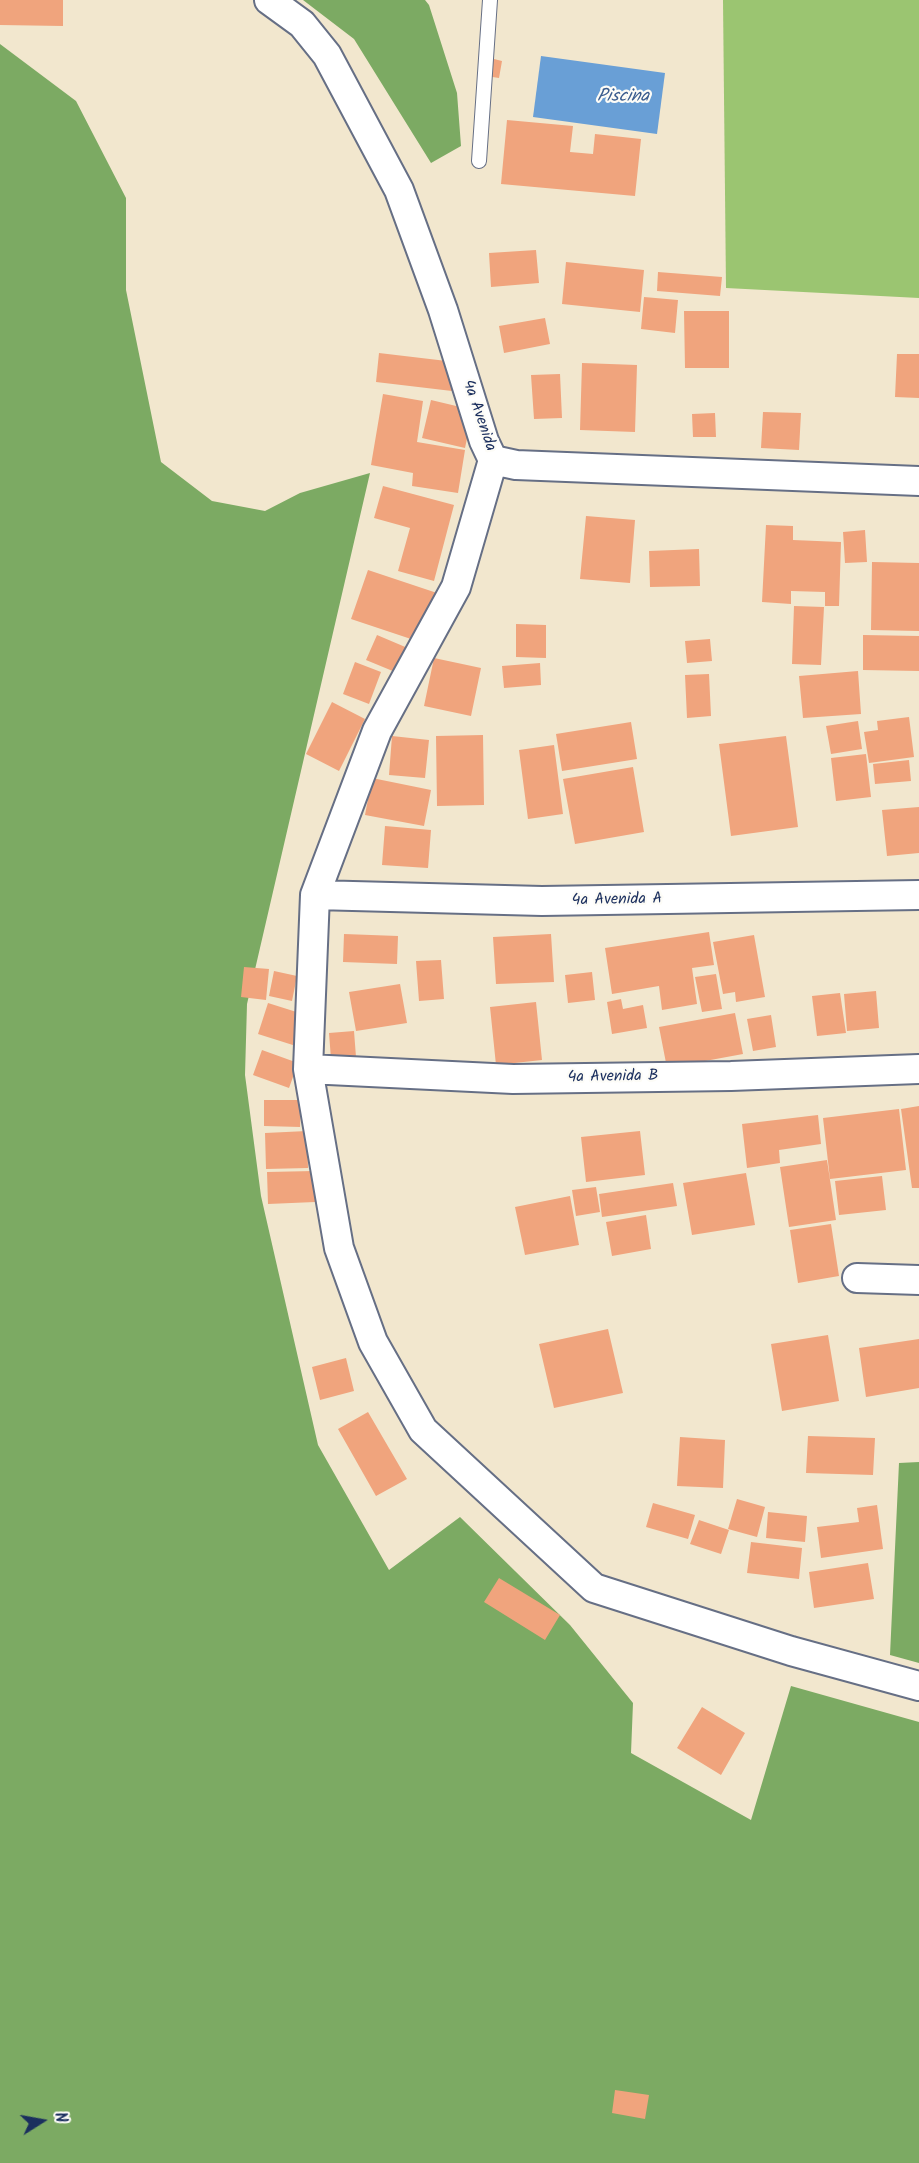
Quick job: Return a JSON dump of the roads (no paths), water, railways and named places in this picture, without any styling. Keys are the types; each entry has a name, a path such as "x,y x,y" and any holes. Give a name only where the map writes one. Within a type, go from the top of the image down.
{"street":[{"name":"4a Avenida","path":"269,0 302,24 327,55 399,190 443,310 484,441 493,460 516,465 919,482"},
{"path":"493,460 456,587 377,731 315,895 308,1069 339,1248 373,1342 423,1430 594,1588 791,1651 919,1686"},
{"name":"4a Avenida A","path":"315,895 542,901 919,895"},
{"name":"4a Avenida B","path":"308,1069 513,1079 731,1076 919,1070"},
{"path":"857,1278 919,1280"}],"lane":[{"path":"479,161 490,0"}],"water":[{"name":"Piscina","path":"541,56 665,73 657,134 533,117"}]}
